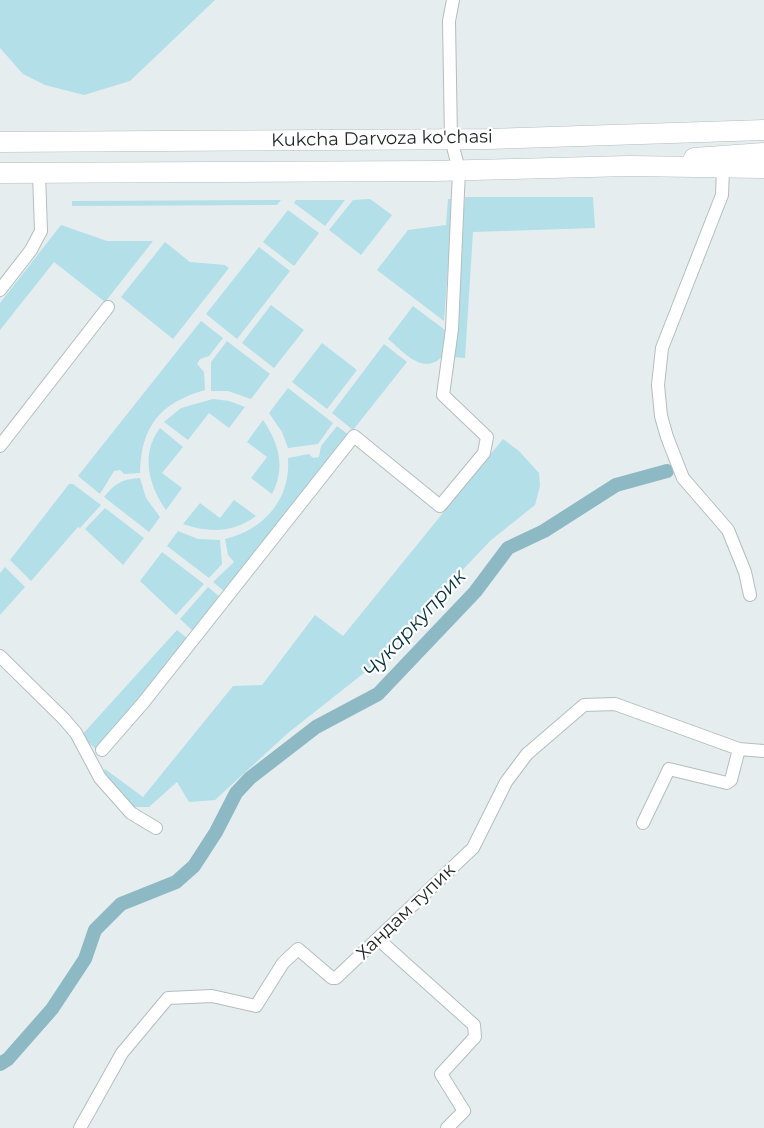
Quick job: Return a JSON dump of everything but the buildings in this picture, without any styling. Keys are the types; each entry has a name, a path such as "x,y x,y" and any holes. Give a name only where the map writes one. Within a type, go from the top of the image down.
{"main road":[{"name":"Kukcha Darvoza ko'chasi","path":"0,142 451,139 764,130"},
{"path":"629,166 733,153 764,153"},
{"name":"Kukcha Darvoza ko'chasi","path":"0,173 459,170 629,166 764,168"}],"street":[{"path":"102,750 143,703 354,436 440,506 484,453 487,437 443,395 452,329 459,170 451,139 449,21 453,0"},
{"path":"723,169 722,195 662,348 658,385 661,416 683,478 728,530 745,572 750,595"},
{"path":"0,290 31,250 41,231 39,173"},
{"path":"0,446 108,307"},
{"path":"0,656 5,670 64,719 76,733 100,777 131,813 156,828"},
{"name":"Хандам тупик","path":"81,1128 122,1053 168,998 212,996 256,1006 295,950 301,950 334,979 473,848 506,782 527,754 584,705 615,704 739,749 764,751"},
{"path":"643,823 669,769 728,783 731,780 739,749"},
{"path":"378,939 476,1029 475,1037 442,1071 442,1077 464,1111 447,1128"}],"shaded area":[{"path":"0,0 215,0 130,81 84,95 45,85 23,74 0,48"},
{"path":"465,197 593,197 595,228 473,232 465,358 452,357"},
{"path":"370,199 392,215 361,255 329,230 353,200"},
{"path":"448,199 453,199 444,321 377,270 408,230 446,225"},
{"path":"281,200 277,205 72,206 72,201"},
{"path":"296,200 345,200 325,226 294,203"},
{"path":"288,210 319,233 294,266 263,242"},
{"path":"61,225 107,241 153,241 105,302 54,262 0,330 0,303"},
{"path":"165,242 190,262 225,265 229,268 173,339 121,297"},
{"path":"259,247 290,271 237,339 206,314"},
{"path":"271,305 304,330 274,368 242,343"},
{"path":"413,306 445,330 443,356 436,362 428,364 414,360 388,339"},
{"path":"201,321 223,338 209,356 200,359 197,364 204,372 205,390 189,395 165,410 156,419 144,442 140,473 124,474 120,470 114,471 100,494 78,476"},
{"path":"227,341 270,374 251,399 228,391 211,391 211,362"},
{"path":"322,343 357,370 327,409 292,382"},
{"path":"384,344 407,362 353,430 332,413"},
{"path":"288,388 333,423 318,444 288,448 282,432 269,413"},
{"path":"213,399 229,401 245,407 229,428 209,413 188,440 164,422 181,408"},
{"path":"263,420 277,447 279,456 279,475 272,494 251,478 267,457 247,442"},
{"path":"337,426 349,435 224,591 213,582 234,562 228,555 225,539 239,535 263,520 280,499 285,487 288,458 309,454 313,458 319,457 321,446"},
{"path":"160,428 183,447 162,473 182,488 166,510 155,491 149,470 150,448"},
{"path":"503,439 519,451 539,473 540,486 535,505 490,541 369,669 288,733 215,800 189,802 177,782 149,807 131,807 100,774 105,769 143,797 233,686 262,685 315,615 343,636"},
{"path":"140,478 146,498 160,517 149,532 104,497 120,483"},
{"path":"69,484 73,484 101,505 80,528 78,527 31,581 10,560"},
{"path":"234,500 256,516 239,526 221,530 202,529 183,524 200,503 220,518"},
{"path":"105,508 144,538 123,565 85,529"},
{"path":"178,531 198,539 220,540 222,564 209,578 167,546"},
{"path":"162,552 204,584 176,615 140,581"},
{"path":"5,567 25,587 0,615 0,573"},
{"path":"208,587 220,597 193,631 180,619"},
{"path":"177,630 187,638 97,750 81,736"}],"waterway":[{"name":"Чукаркуприк","path":"0,1064 8,1059 52,1009 85,959 95,930 121,904 176,882 194,866 216,832 236,793 250,778 316,727 378,694 475,592 508,548 544,531 616,485 667,471"}]}
